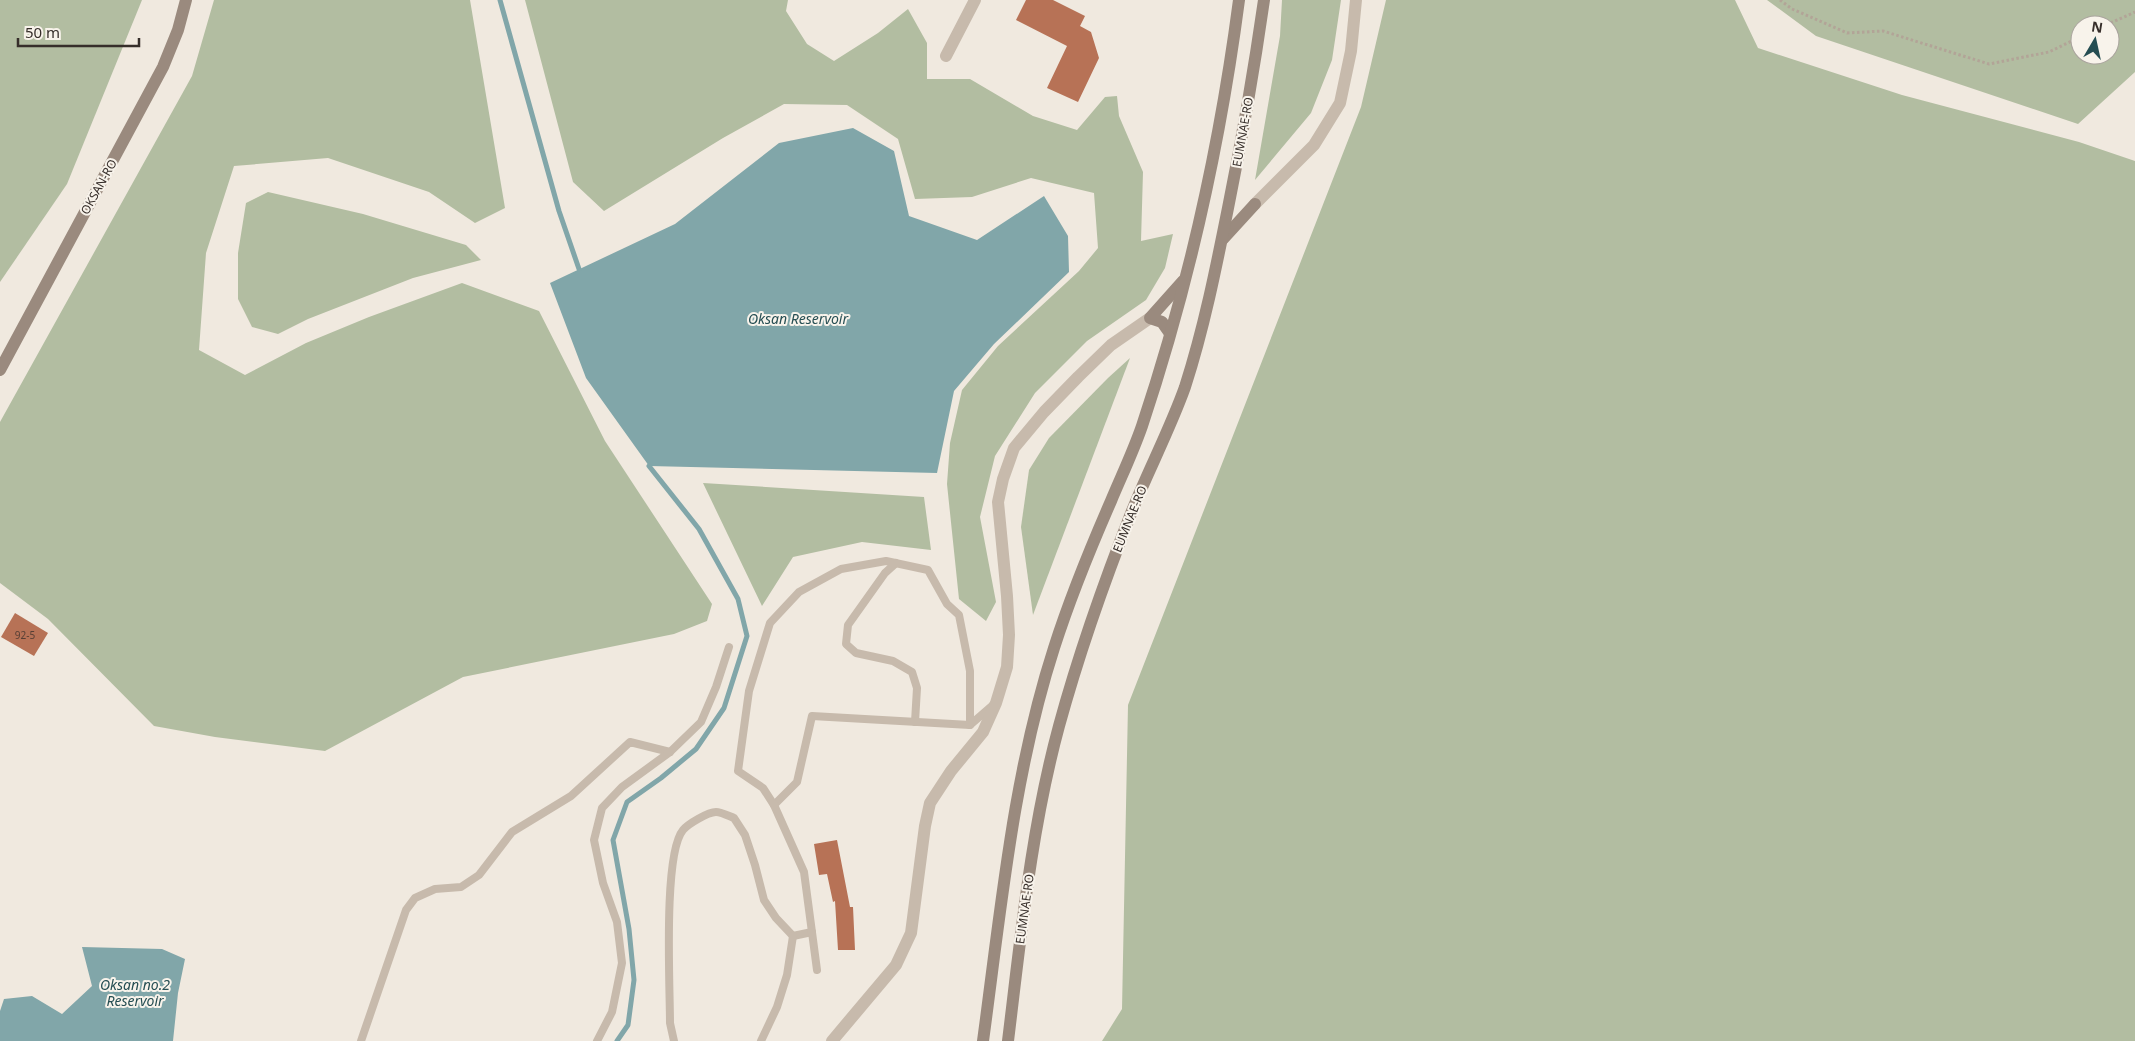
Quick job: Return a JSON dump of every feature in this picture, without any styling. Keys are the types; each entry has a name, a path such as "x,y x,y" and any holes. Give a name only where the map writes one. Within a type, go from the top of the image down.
{"street":[{"name":"OKSAN-RO","path":"0,370 159,75 178,30 186,0"},
{"path":"946,56 975,0"},
{"name":"EUMNAE-RO","path":"983,1041 1008,853 1029,739 1054,648 1093,543 1141,428 1186,278 1197,238 1224,105 1239,0"},
{"name":"EUMNAE-RO","path":"1008,1041 1034,840 1059,726 1099,600 1133,510 1184,389 1198,344 1230,200 1255,64 1264,0"},
{"path":"1222,241 1314,145 1340,103 1347,74 1356,0"},
{"path":"1230,200 1256,204"},
{"path":"832,1041 896,965 911,933 924,826 930,803 951,771 983,732 996,703 1007,666 1009,635 998,502 1003,478 1014,448 1044,412 1078,377 1111,345 1150,318 1186,278"},
{"path":"1150,318 1162,322 1170,332"}],"lane":[{"path":"817,970 804,872 774,805 763,788 738,771 749,691 770,623 799,592 841,569 886,561 928,570 947,604 959,615 970,671 970,725"},
{"path":"896,563 885,573 848,625 846,644 856,654 893,661 912,672 917,688 915,722"},
{"path":"597,1041 612,1012 622,963 617,922 604,883 594,840 602,808 622,787 670,752 701,722 716,687 729,647"},
{"path":"774,805 797,782 812,716 970,725 996,703"},
{"path":"361,1041 406,910 415,898 435,890 461,886 479,875 512,832 570,796 630,742 670,752"},
{"path":"674,1041 670,1023 670,896 672,864 682,832 693,822 716,812 734,818 745,835 764,900 776,918 793,936"},
{"path":"793,936 812,932"},
{"path":"761,1041 777,1007 788,975 793,936"}],"path":[{"path":"1780,0 1792,9 1847,33 1883,31 1989,64 2049,52 2070,42"},
{"path":"2120,19 2135,12"}],"green space":[{"path":"0,0 142,0 67,184 0,282"},
{"path":"214,0 470,0 505,208 475,223 429,192 328,158 234,166 206,253 199,350 245,375 306,343 369,317 462,283 539,311 605,441 712,604 707,621 674,634 463,677 325,751 215,737 154,726 48,619 0,583 0,422 192,76"},
{"path":"525,0 788,0 786,11 807,44 834,61 878,33 908,9 927,43 927,79 970,79 1033,116 1077,130 1105,97 1117,96 1119,116 1143,172 1141,241 1173,234 1165,268 1146,300 1087,341 1035,393 995,456 980,517 996,602 986,621 959,599 947,484 950,443 962,390 998,346 1079,271 1098,248 1094,193 1031,178 972,197 915,199 898,139 847,105 784,104 723,138 604,211 573,182"},
{"path":"1282,0 1341,0 1332,60 1311,113 1255,180 1280,36"},
{"path":"1386,0 1735,0 1758,48 1902,95 2079,142 2135,161 2135,1041 1102,1041 1122,1009 1128,705 1361,107"},
{"path":"1767,0 2135,0 2135,72 2078,124 1816,36"},
{"path":"268,192 363,214 466,245 481,260 413,278 308,319 278,334 252,327 238,299 238,253 246,203"},
{"path":"1130,358 1033,615 1021,527 1029,470 1049,438"},
{"path":"703,483 924,497 931,550 862,542 793,557 762,606"}],"water":[{"name":"Oksan Reservoir","path":"853,128 894,151 909,216 977,240 1044,196 1068,236 1069,272 994,344 954,391 937,473 649,466 586,378 550,283 675,224 779,143"},
{"name":"Oksan no.2 Reservoir","path":"82,947 162,949 185,959 178,993 173,1041 0,1041 0,1011 4,999 32,996 62,1014 92,986"}],"building":[{"path":"1026,0 1053,0 1085,16 1080,26 1091,32 1099,58 1078,102 1047,88 1067,46 1016,20"},
{"path":"15,613 48,633 34,656 1,637"},
{"path":"837,840 850,907 853,907 855,950 838,950 835,901 833,902 827,874 819,875 814,844"}],"waterway":[{"path":"500,0 559,211 579,269"},
{"path":"617,1041 628,1025 634,980 629,929 613,840 627,802 661,778 696,749 724,708 747,636 738,599 699,529 649,466"}]}
